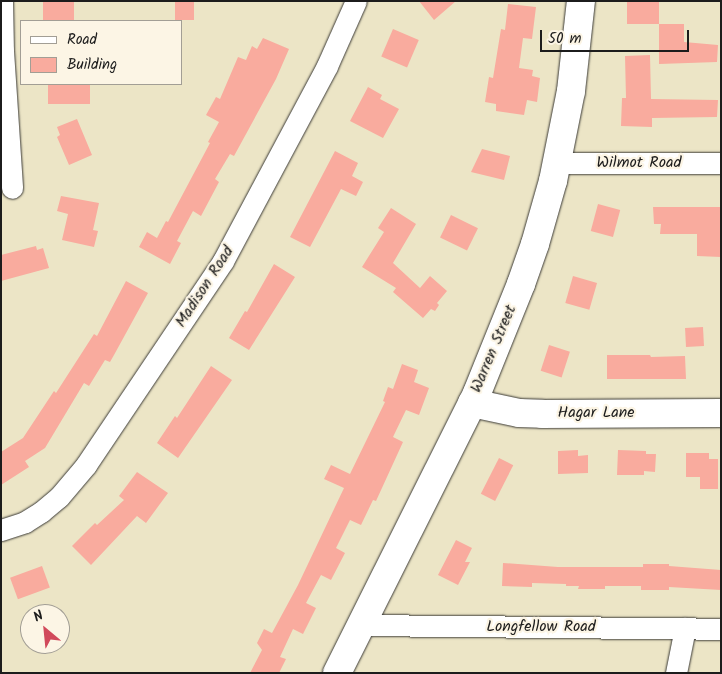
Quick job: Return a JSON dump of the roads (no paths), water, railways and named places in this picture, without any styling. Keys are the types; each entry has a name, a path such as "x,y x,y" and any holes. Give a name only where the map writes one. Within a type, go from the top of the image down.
{"main road":[{"name":"Warren Street","path":"337,673 472,403 506,323 535,244 556,163 571,91 581,1"},
{"name":"Hagar Lane","path":"472,403 519,412 542,414 721,413"}],"street":[{"path":"2,1 3,51 12,188"},
{"name":"Madison Road","path":"1,530 25,522 41,512 59,496 86,465 223,261 327,66 356,1"},
{"name":"Wilmot Road","path":"556,163 721,162"},
{"name":"Longfellow Road","path":"361,625 721,629"},
{"path":"676,673 686,628"}]}
